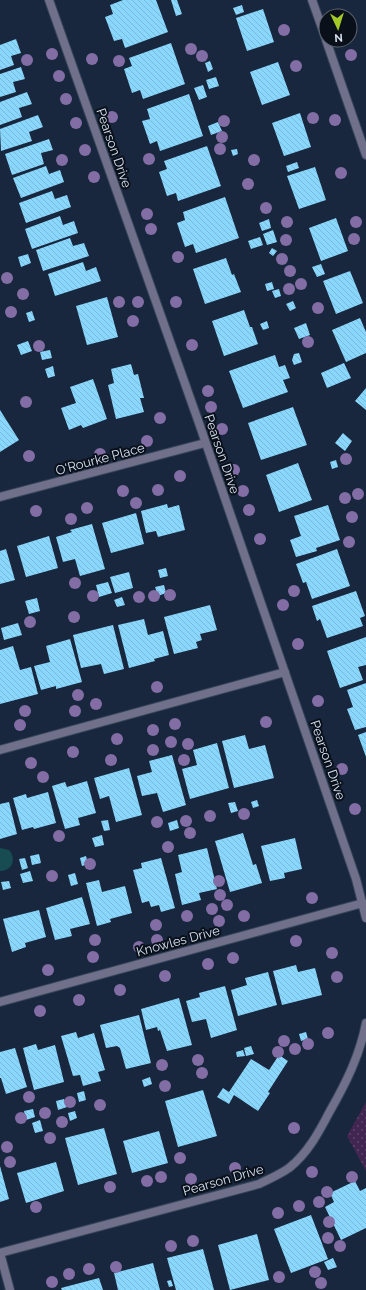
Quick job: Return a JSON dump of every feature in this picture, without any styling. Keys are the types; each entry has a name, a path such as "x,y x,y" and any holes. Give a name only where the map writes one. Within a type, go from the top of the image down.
{"street":[{"name":"Pearson Drive","path":"49,0 285,672 363,903 366,918"},
{"path":"312,0 318,17"},
{"path":"329,48 366,155"},
{"name":"O'Rourke Place","path":"0,497 205,443"},
{"path":"0,750 285,672"},
{"name":"Knowles Drive","path":"0,1002 363,903"},
{"name":"Pearson Drive","path":"0,1253 259,1184 275,1178 289,1168 313,1142 354,1064 363,1039 366,1023"},
{"path":"0,1253 10,1290"}],"shaded area":[{"path":"0,848 9,850 13,857 13,861 8,869 0,871"},
{"path":"366,1102 366,1171 347,1136"}],"building":[{"path":"123,0 156,0 168,32 125,48 122,39 114,41 105,17 113,14 110,5"},
{"path":"171,0 177,0 182,14 176,16"},
{"path":"242,5 244,12 236,15 233,8"},
{"path":"263,9 274,42 247,51 236,18"},
{"path":"16,39 21,53 11,56 14,65 0,70 0,45"},
{"path":"171,43 185,84 143,99 140,90 132,93 124,69 132,66 129,58"},
{"path":"210,61 213,69 208,72 205,63"},
{"path":"278,62 290,95 262,105 250,72"},
{"path":"21,67 25,79 13,82 16,92 0,97 0,74"},
{"path":"216,77 219,86 209,89 206,80"},
{"path":"203,85 207,97 199,100 194,88"},
{"path":"27,92 32,104 19,108 22,117 0,125 0,102"},
{"path":"189,94 203,136 160,151 157,141 150,144 142,121 150,119 147,109"},
{"path":"300,113 311,147 284,156 272,123"},
{"path":"38,115 43,127 29,132 32,141 1,151 0,129"},
{"path":"218,122 222,131 211,135 208,126"},
{"path":"49,139 53,150 41,153 44,164 12,175 5,154"},
{"path":"207,146 221,186 178,201 176,193 167,196 159,172 167,169 164,161"},
{"path":"237,149 238,154 233,156 231,150"},
{"path":"297,162 299,168 288,172 286,166"},
{"path":"46,166 49,174 60,170 64,182 21,198 13,178"},
{"path":"315,167 326,200 299,209 287,176"},
{"path":"52,191 55,199 67,195 71,207 26,223 19,203"},
{"path":"225,197 239,238 196,253 193,244 185,247 177,223 185,220 183,212"},
{"path":"60,216 63,225 74,221 78,233 32,249 25,229"},
{"path":"336,218 348,251 321,261 309,228"},
{"path":"269,219 271,228 262,231 259,223"},
{"path":"273,230 277,242 267,245 263,234"},
{"path":"260,237 263,245 251,249 248,241"},
{"path":"70,238 73,246 84,243 89,256 43,271 36,250"},
{"path":"272,248 277,251 273,256 269,253"},
{"path":"28,254 31,263 21,267 18,257"},
{"path":"226,258 232,275 234,274 241,292 205,304 193,269"},
{"path":"83,262 86,271 96,267 101,281 55,296 48,274"},
{"path":"321,264 325,274 317,277 312,267"},
{"path":"350,271 363,303 336,314 323,281"},
{"path":"272,282 274,289 267,291 265,284"},
{"path":"279,289 281,296 275,298 272,291"},
{"path":"107,297 118,337 87,345 76,306"},
{"path":"293,301 296,308 290,311 286,304"},
{"path":"244,310 258,344 224,356 212,321"},
{"path":"32,311 35,320 29,322 26,313"},
{"path":"360,318 366,332 366,353 346,362 332,330"},
{"path":"267,321 269,328 263,330 260,324"},
{"path":"306,323 310,335 299,339 294,328"},
{"path":"28,341 32,351 21,355 17,345"},
{"path":"50,350 52,358 42,360 40,352"},
{"path":"299,353 302,362 294,365 292,360 294,354"},
{"path":"275,355 279,367 285,365 290,378 283,380 288,392 243,408 229,371"},
{"path":"344,363 351,378 327,388 321,373"},
{"path":"131,364 134,375 138,374 144,398 140,398 144,412 116,419 108,385 114,383 111,369"},
{"path":"53,366 55,376 48,378 45,369"},
{"path":"93,379 107,419 83,428 81,425 69,430 61,408 76,403 70,387"},
{"path":"366,388 366,410 355,401"},
{"path":"293,407 307,445 261,460 248,423"},
{"path":"0,410 19,440 0,452"},
{"path":"343,433 352,441 345,451 335,443"},
{"path":"336,460 338,467 332,469 330,462"},
{"path":"298,463 312,500 279,512 266,475"},
{"path":"167,504 168,508 179,505 185,530 158,537 156,531 146,533 141,511"},
{"path":"328,505 340,540 316,548 317,551 296,557 290,540 301,536 294,516"},
{"path":"136,513 144,544 111,553 102,523"},
{"path":"92,524 105,569 80,576 75,559 63,562 56,537 72,532 70,530"},
{"path":"49,536 58,568 26,577 17,546"},
{"path":"6,549 15,580 0,584 0,551"},
{"path":"337,549 350,586 312,599 306,582 303,583 296,564"},
{"path":"166,568 168,576 160,578 158,570"},
{"path":"129,572 133,588 115,593 110,577"},
{"path":"108,582 112,593 99,597 96,585"},
{"path":"164,585 166,593 158,596 155,587"},
{"path":"356,591 365,616 360,618 363,626 327,638 320,619 317,621 312,606"},
{"path":"122,597 125,605 117,607 114,600"},
{"path":"37,598 40,611 29,614 25,601"},
{"path":"210,605 217,630 200,634 202,640 196,642 198,648 174,654 164,617"},
{"path":"144,619 148,635 163,631 169,655 154,659 155,661 129,668 118,625"},
{"path":"18,623 22,635 4,640 1,628"},
{"path":"113,625 124,669 104,674 101,664 81,668 73,635"},
{"path":"366,637 366,665 358,667 363,680 340,688 327,651"},
{"path":"70,639 82,682 56,689 56,686 41,690 34,666 50,662 46,646"},
{"path":"13,646 20,670 31,667 38,694 0,704 0,650"},
{"path":"366,683 366,727 355,730 347,709 353,707 347,690"},
{"path":"366,732 366,757 358,735"},
{"path":"245,735 249,749 265,745 274,778 234,788 222,741"},
{"path":"217,743 229,788 190,799 182,769 197,765 193,750"},
{"path":"172,755 186,805 163,812 157,793 142,796 137,776 152,772 149,761"},
{"path":"129,768 142,815 116,822 109,796 100,799 94,778"},
{"path":"87,781 96,813 78,818 80,825 65,829 52,786 65,782 67,787"},
{"path":"48,792 56,823 34,829 33,827 22,830 13,798 26,794 27,798"},
{"path":"257,800 259,806 253,808 251,802"},
{"path":"9,802 17,834 0,839 0,804"},
{"path":"235,802 238,811 231,813 228,803"},
{"path":"108,820 110,830 104,831 101,821"},
{"path":"177,820 179,828 170,831 168,823"},
{"path":"243,833 253,865 256,864 262,883 230,892 215,841"},
{"path":"102,835 104,845 95,847 92,838"},
{"path":"295,838 302,869 284,873 285,878 270,881 261,846"},
{"path":"207,848 217,889 199,893 201,900 182,905 175,874 182,872 178,855"},
{"path":"39,854 41,863 32,865 30,856"},
{"path":"86,856 88,864 82,866 80,858"},
{"path":"25,858 28,868 22,870 19,859"},
{"path":"161,858 175,908 161,912 159,905 151,907 149,901 142,903 133,870 142,868 141,863"},
{"path":"30,871 33,881 23,883 20,874"},
{"path":"75,873 78,884 71,886 68,875"},
{"path":"99,880 102,892 125,886 132,913 110,919 111,922 97,926 86,883"},
{"path":"9,881 11,888 3,890 1,882"},
{"path":"82,897 90,924 70,929 72,936 55,940 46,908"},
{"path":"39,910 46,937 25,943 26,947 12,952 3,919"},
{"path":"296,965 298,972 315,968 322,995 282,1005 273,971"},
{"path":"268,972 277,1005 238,1016 231,990 247,985 245,978"},
{"path":"225,986 237,1030 211,1038 206,1019 192,1022 186,1001 200,997 199,993"},
{"path":"179,998 192,1045 167,1051 160,1030 158,1031 157,1027 146,1030 141,1009"},
{"path":"139,1015 151,1063 126,1069 120,1048 117,1046 106,1048 100,1025"},
{"path":"76,1032 78,1038 94,1033 105,1070 98,1072 101,1081 83,1086 80,1075 73,1076 61,1036"},
{"path":"306,1032 308,1039 301,1041 299,1034"},
{"path":"36,1044 38,1050 55,1045 64,1082 34,1090 23,1048"},
{"path":"251,1046 254,1054 246,1056 244,1048"},
{"path":"15,1048 27,1087 6,1094 0,1078 0,1052"},
{"path":"243,1050 245,1056 237,1057 236,1052"},
{"path":"279,1055 288,1061 268,1092 270,1093 258,1111 234,1095 229,1104 217,1097 223,1088 229,1092 251,1059 269,1070"},
{"path":"150,1077 152,1084 144,1087 142,1080"},
{"path":"203,1090 217,1136 178,1147 165,1101"},
{"path":"84,1091 86,1100 79,1102 77,1093"},
{"path":"64,1099 67,1107 58,1110 56,1101"},
{"path":"33,1109 35,1117 26,1120 24,1111"},
{"path":"75,1111 77,1118 70,1121 68,1113"},
{"path":"40,1120 43,1131 35,1133 32,1123"},
{"path":"104,1128 117,1174 78,1185 65,1138"},
{"path":"159,1131 168,1163 132,1173 123,1141"},
{"path":"56,1162 64,1191 26,1203 17,1173"},
{"path":"0,1166 9,1199 0,1202"},
{"path":"355,1181 360,1191 366,1188 366,1228 341,1240 325,1207 334,1202 330,1193"},
{"path":"311,1215 328,1259 291,1273 274,1229"},
{"path":"257,1234 269,1280 230,1290 218,1245"},
{"path":"203,1249 214,1290 176,1290 167,1258"},
{"path":"333,1258 337,1267 328,1270 324,1262"},
{"path":"153,1263 160,1290 118,1290 114,1273"},
{"path":"99,1278 103,1290 62,1290 61,1288"},
{"path":"171,1280 173,1286 169,1287 167,1281"}]}
